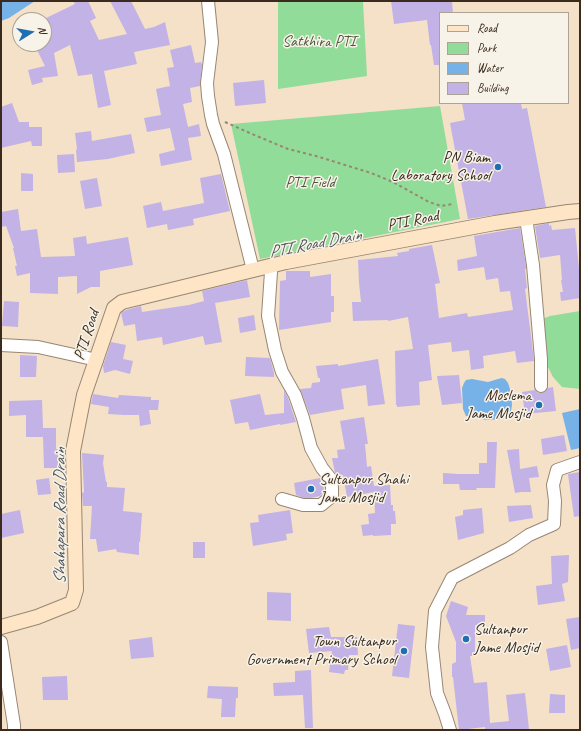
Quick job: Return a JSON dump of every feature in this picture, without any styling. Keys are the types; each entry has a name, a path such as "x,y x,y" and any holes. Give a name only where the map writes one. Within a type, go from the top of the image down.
{"main road":[{"name":"PTI Road","path":"1,627 37,617 72,602 76,590 73,450 84,395 114,308 122,302 253,270 324,255 526,218 580,211"}],"street":[{"path":"208,1 212,42 207,83 212,124 224,154 253,270"},
{"path":"526,218 533,265 541,359 541,386"},
{"path":"271,266 268,316 275,350 282,372 295,394 311,448 322,468 330,478 332,487 332,496 321,505 303,505 282,499"},
{"path":"1,345 38,346 97,360"},
{"path":"450,730 437,693 432,647 435,612 452,578 510,548 529,535 554,524 555,501 553,485 557,470 580,462"},
{"path":"1,642 14,730"}],"path":[{"path":"211,115 288,149 358,169 393,182 429,202 441,206 453,204"}],"green space":[{"name":"Satkhira PTI","path":"278,1 363,1 367,76 278,89"},
{"name":"PTI Field","path":"440,106 460,219 260,259 231,124"},
{"path":"580,311 580,389 562,387 553,377 547,365 542,319 550,316"}],"water":[{"path":"1,1 35,1 18,12 12,12 12,16 1,21"},
{"path":"502,378 508,383 511,392 512,405 508,416 502,419 487,420 466,416 463,409 462,388 466,380 472,379 488,382"},
{"path":"580,409 580,448 571,450 562,413"}],"building":[{"path":"73,1 88,1 96,18 90,21 99,40 127,34 110,1 131,1 145,29 165,22 170,45 134,52 137,64 104,71 111,105 98,108 92,74 78,76 70,45 54,53 58,76 42,78 43,82 32,85 28,70 45,66 38,52 52,52 52,15 75,4"},
{"path":"391,1 452,1 453,12 439,12 439,65 434,65 427,20 394,24"},
{"path":"191,45 195,63 201,62 202,65 200,86 190,88 192,102 183,104 188,127 199,124 201,136 188,138 192,160 161,166 159,154 175,150 170,128 147,132 144,118 161,115 156,89 170,86 167,68 174,67 170,50"},
{"path":"264,80 266,103 235,106 233,83"},
{"path":"12,103 19,122 29,122 29,127 42,127 42,146 32,146 31,141 1,148 1,107"},
{"name":"PN Biam Laboratory School","path":"462,104 521,104 522,109 527,108 546,207 468,219 450,123 465,120"},
{"path":"91,131 92,141 131,134 135,153 108,159 77,162 75,133"},
{"path":"74,154 75,172 58,173 57,155"},
{"path":"21,173 33,174 33,191 21,191"},
{"path":"221,174 230,211 193,219 194,225 168,230 167,224 147,228 143,206 161,202 163,211 204,203 200,178"},
{"path":"97,178 102,206 85,209 80,181"},
{"path":"18,209 21,231 37,229 41,257 75,256 73,238 86,236 87,244 128,237 133,265 100,271 100,287 91,287 77,294 77,276 58,277 58,294 30,293 30,273 17,276 14,248 6,226 1,227 1,212"},
{"path":"549,223 552,230 575,228 580,279 580,298 561,301 560,292 563,292 560,255 540,258 535,226"},
{"path":"520,228 526,266 527,288 525,289 534,361 517,363 515,351 483,356 484,368 471,370 469,350 452,352 451,342 428,345 432,380 419,382 420,405 397,407 395,351 413,349 408,317 388,321 353,321 352,302 361,302 358,260 398,256 397,253 409,251 409,249 432,245 440,283 435,284 439,318 467,313 468,317 513,310 510,291 500,292 498,278 486,280 484,267 458,271 457,260 477,256 474,236"},
{"path":"286,271 310,271 310,277 331,274 331,296 334,296 334,312 331,312 331,322 279,330 280,281 286,280"},
{"path":"247,280 250,297 215,303 222,342 205,345 203,336 163,345 162,337 137,341 135,324 124,326 121,313 126,310 141,306 142,312 189,305 204,301 202,291"},
{"path":"4,301 19,302 18,327 2,326"},
{"path":"254,315 256,330 240,333 238,318"},
{"path":"111,342 126,345 123,359 133,361 130,374 115,370 104,373 103,366"},
{"path":"20,355 37,356 36,377 20,377"},
{"path":"246,357 270,358 274,377 245,376"},
{"path":"378,359 385,404 368,406 366,385 341,389 344,409 310,415 300,389 311,388 312,383 320,382 316,366 338,364 338,366"},
{"path":"459,375 462,403 442,405 437,376"},
{"name":"Moslema Jame Mosjid","path":"553,387 556,411 525,414 522,392 535,390 538,393 541,393 545,392 548,388"},
{"path":"284,390 296,422 250,430 248,422 235,424 230,400 260,394 265,415 284,413"},
{"path":"93,394 118,398 119,395 151,397 151,400 159,400 158,410 149,410 151,424 140,426 139,415 108,414 109,407 91,404"},
{"path":"42,400 43,428 56,428 58,468 44,468 43,437 26,437 26,415 9,416 9,401"},
{"path":"364,417 368,444 365,444 367,467 371,466 374,486 390,485 391,505 393,505 393,511 395,511 396,524 391,524 391,535 363,536 361,525 369,524 368,514 375,513 374,492 347,497 343,475 337,476 335,473 332,458 338,458 337,450 345,449 340,421"},
{"path":"564,435 567,451 543,455 541,439"},
{"path":"487,442 497,442 495,488 460,490 459,484 443,484 443,473 479,474 479,463 487,463"},
{"path":"519,449 520,469 537,466 539,477 529,478 531,492 515,493 507,450"},
{"path":"82,453 104,455 103,463 107,487 125,488 123,511 142,513 139,555 117,552 116,549 98,552 96,539 90,539 92,506 83,506 82,493 84,492"},
{"path":"580,472 580,516 574,517 568,474"},
{"path":"49,478 51,494 38,495 36,480"},
{"name":"Sultanpur Shahi Jame Mosjid","path":"320,478 323,481 324,492 320,496 304,498 296,495 294,483"},
{"path":"531,505 533,518 509,522 507,506"},
{"path":"482,508 484,533 458,540 455,517 463,515 463,510"},
{"path":"20,510 24,533 1,538 1,514"},
{"path":"290,510 293,533 286,534 287,540 253,546 250,523 259,522 258,515"},
{"path":"193,542 205,542 205,558 193,558"},
{"path":"569,555 568,582 562,584 565,601 538,605 536,586 552,584 551,556"},
{"path":"267,592 291,593 291,621 267,620"},
{"path":"451,601 468,607 466,615 485,615 485,629 475,625 475,656 470,656 474,683 487,682 490,723 509,721 506,695 525,693 529,729 485,730 485,727 459,730 452,677 452,664 456,662 456,642 446,616"},
{"path":"580,617 580,648 571,650 566,619"},
{"name":"Town Sultanpur Government Primary School","path":"398,624 415,626 409,678 392,676"},
{"path":"329,627 331,637 357,637 358,655 349,655 348,670 345,670 344,674 329,672 332,651 309,653 306,629"},
{"path":"152,637 154,657 131,659 129,640"},
{"path":"567,645 571,667 550,671 546,649"},
{"path":"311,670 313,728 305,728 303,695 274,696 273,683 295,682 295,671"},
{"path":"67,676 68,700 43,700 42,677"},
{"path":"208,686 238,687 235,717 221,717 222,699 207,698"},
{"path":"550,694 565,695 565,713 549,713"}],"place":[{"name":"PN Biam Laboratory School","path":"498,167"},
{"name":"Moslema Jame Mosjid","path":"539,405"},
{"name":"Sultanpur Shahi Jame Mosjid","path":"311,489"},
{"name":"Sultanpur Jame Mosjid","path":"466,639"},
{"name":"Town Sultanpur Government Primary School","path":"404,651"}],"water label":[{"name":"PTI Road Drain","path":"315,244"},
{"name":"Shahapara Road Drain","path":"61,516"}]}
